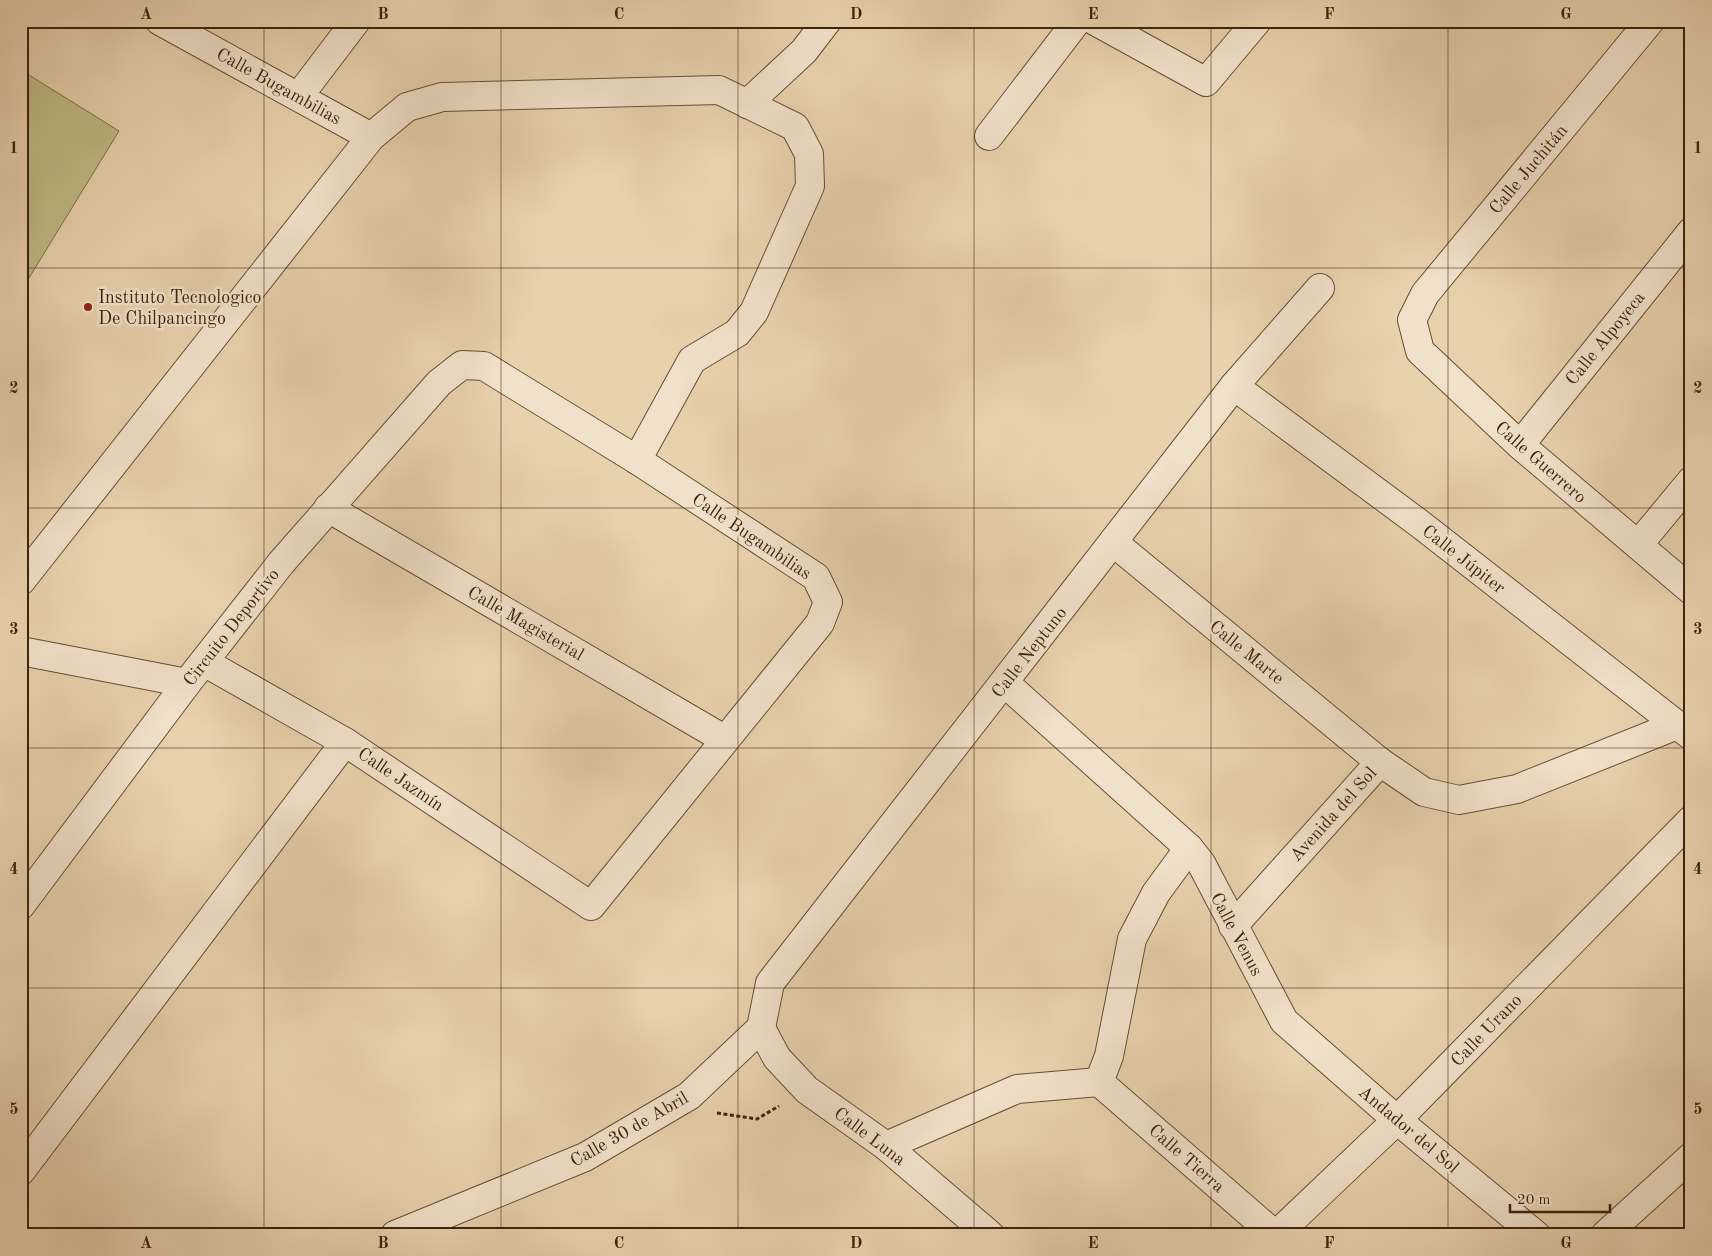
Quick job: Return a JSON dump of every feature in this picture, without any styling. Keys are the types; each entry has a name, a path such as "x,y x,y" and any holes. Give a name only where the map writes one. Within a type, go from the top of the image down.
{"street":[{"name":"Calle Bugambilias","path":"160,21 300,96 371,137"},
{"path":"300,96 356,21"},
{"path":"747,104 804,51 827,21"},
{"path":"989,136 1077,21"},
{"path":"1095,21 1206,82 1257,21"},
{"name":"Calle Juchitán","path":"1412,320 1425,294 1650,21"},
{"path":"21,581 371,137 407,107 442,97 719,90 796,128 809,154 810,186 754,312 737,333 692,360 637,460"},
{"name":"Calle Alpoyeca","path":"1520,445 1691,232"},
{"name":"Calle Neptuno","path":"761,1028 770,983 1234,386 1320,288"},
{"name":"Calle Guerrero","path":"1412,320 1420,351 1520,445 1691,590"},
{"name":"Calle Bugambilias","path":"462,365 484,366 637,460 816,577 828,602 820,623 724,739 591,906"},
{"name":"Circuito Deportivo","path":"21,905 281,562 439,383 462,365"},
{"name":"Calle Júpiter","path":"1234,386 1420,524 1684,731"},
{"path":"1638,545 1691,481"},
{"name":"Calle Magisterial","path":"328,508 724,739"},
{"name":"Calle Marte","path":"1113,542 1380,762"},
{"name":"Calle Jazmín","path":"21,650 196,673 345,742 591,906"},
{"name":"Calle Venus","path":"1005,683 1189,848 1201,863 1284,1021"},
{"name":"Avenida del Sol","path":"1233,926 1380,762 1424,792 1459,800 1517,790 1684,731"},
{"path":"21,1170 345,742"},
{"name":"Calle Urano","path":"1276,1235 1397,1120 1691,820"},
{"path":"886,1146 1017,1089 1099,1082 1109,1056 1132,939 1156,893 1189,848"},
{"name":"Andador del Sol","path":"1284,1021 1397,1120 1536,1235"},
{"name":"Calle Luna","path":"761,1028 777,1058 807,1090 886,1146 990,1235"},
{"name":"Calle 30 de Abril","path":"395,1235 585,1157 689,1096 761,1028"},
{"name":"Calle Tierra","path":"1099,1082 1276,1235"},
{"path":"1605,1235 1691,1157"}],"path":[{"path":"689,1096 710,1112 757,1119 807,1090"}],"shaded area":[{"path":"21,70 119,131 21,291"}],"place":[{"name":"Instituto Tecnologico De Chilpancingo","path":"88,307"}]}
